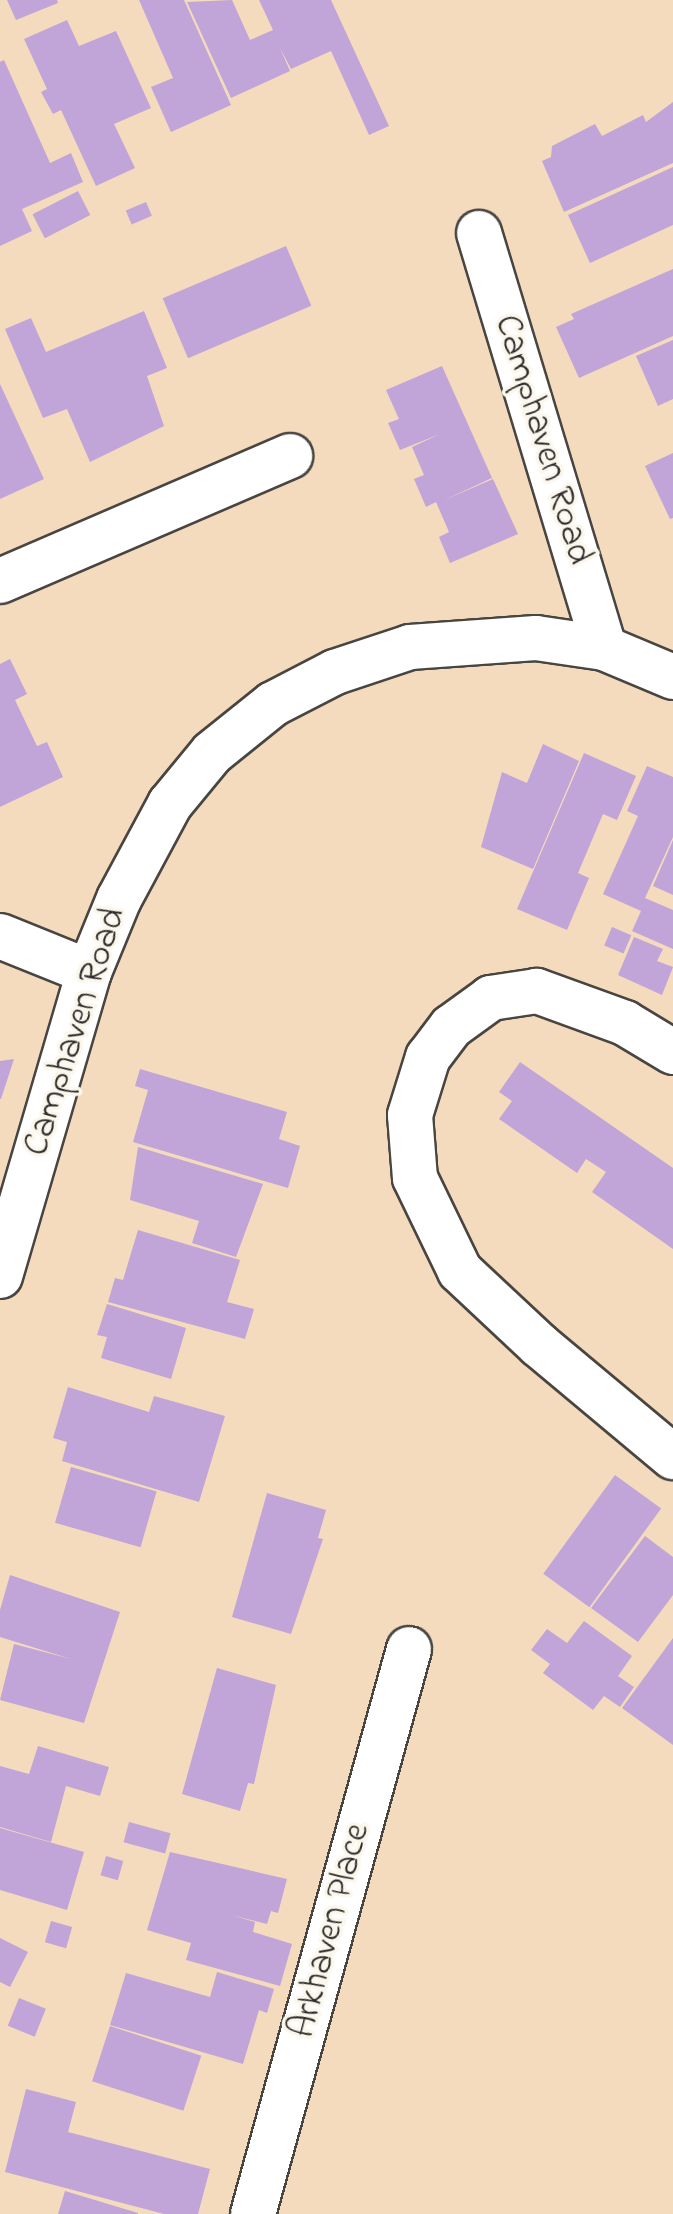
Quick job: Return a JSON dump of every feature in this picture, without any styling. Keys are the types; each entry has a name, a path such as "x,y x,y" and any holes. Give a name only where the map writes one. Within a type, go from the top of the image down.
{"street":[{"name":"Camphaven Road","path":"479,233 604,648"},
{"path":"0,581 290,456"},
{"name":"Camphaven Road","path":"0,1276 89,972 119,899 170,804 212,753 273,704 335,672 410,647 477,638 536,638 604,648 673,677"},
{"path":"0,936 89,972"},
{"path":"673,1052 625,1023 537,991 491,998 451,1027 428,1057 410,1115 415,1178 460,1271 539,1345 673,1457"},
{"name":"Arkhaven Place","path":"253,2214 409,1649"}],"building":[{"path":"7,0 57,0 58,3 16,20"},
{"path":"139,0 184,0 231,105 171,132 151,87 173,78"},
{"path":"232,0 250,40 273,30 259,0 331,0 389,126 369,135 331,51 291,69 280,48 290,71 231,98 187,2"},
{"path":"67,20 79,46 116,31 151,108 114,124 135,168 96,186 61,110 53,114 41,92 47,89 24,39"},
{"path":"4,60 50,163 71,153 83,182 22,209 32,231 0,246 0,62"},
{"path":"673,102 673,163 564,212 542,161 551,157 552,146 595,124 602,136 643,115 646,122"},
{"path":"673,167 673,225 590,263 568,215"},
{"path":"78,191 90,215 45,238 33,214"},
{"path":"146,202 152,216 132,224 126,211"},
{"path":"286,246 311,306 188,358 163,298"},
{"path":"673,269 673,336 579,378 556,327 574,319 571,314"},
{"path":"144,311 167,368 147,376 164,426 90,462 67,409 43,418 5,329 31,318 46,352"},
{"path":"673,340 673,399 658,406 636,356"},
{"path":"442,366 492,478 442,501 493,479 518,534 450,563 439,537 449,532 436,502 426,507 414,479 424,475 412,447 440,434 400,450 388,423 399,419 386,390"},
{"path":"0,384 44,479 0,499"},
{"path":"673,453 673,518 670,519 645,466"},
{"path":"10,659 27,694 15,700 37,746 47,742 63,777 0,807 0,664"},
{"path":"543,744 579,761 533,869 481,847 502,772 527,783"},
{"path":"584,753 636,776 617,820 603,814 578,873 589,878 567,930 517,909"},
{"path":"647,766 673,777 673,837 645,898 673,910 673,949 632,931 641,911 603,894 638,816 627,811"},
{"path":"673,840 673,895 653,886"},
{"path":"612,927 631,935 624,954 604,945"},
{"path":"634,937 663,949 657,961 673,967 662,995 618,975"},
{"path":"14,1059 1,1099 0,1099 0,1061"},
{"path":"520,1062 673,1168 673,1249 592,1192 606,1172 586,1159 577,1173 499,1119 512,1101 499,1092"},
{"path":"140,1069 287,1112 279,1139 300,1146 288,1188 133,1142 148,1090 135,1086"},
{"path":"138,1147 263,1184 236,1257 192,1243 199,1221 130,1200"},
{"path":"138,1230 240,1260 227,1302 254,1309 245,1339 108,1302 115,1278 123,1280"},
{"path":"107,1304 186,1328 171,1379 101,1358 107,1337 97,1335"},
{"path":"68,1387 149,1412 154,1396 225,1416 199,1502 62,1461 67,1442 53,1438"},
{"path":"71,1467 157,1492 141,1547 55,1523"},
{"path":"615,1475 661,1509 589,1607 543,1574"},
{"path":"267,1493 326,1510 318,1538 323,1539 291,1634 232,1617"},
{"path":"645,1536 673,1557 673,1595 638,1642 591,1608"},
{"path":"10,1575 120,1612 84,1723 0,1700 14,1644 71,1659 0,1637 0,1610"},
{"path":"584,1621 632,1656 618,1676 634,1687 620,1707 604,1696 593,1710 543,1673 550,1664 531,1650 547,1629 567,1643"},
{"path":"673,1638 673,1745 622,1708"},
{"path":"217,1668 276,1685 254,1784 248,1783 240,1811 182,1794"},
{"path":"38,1746 109,1767 100,1796 66,1786 51,1842 0,1827 0,1766 29,1774"},
{"path":"129,1822 171,1833 165,1853 124,1842"},
{"path":"0,1828 84,1852 67,1910 0,1890"},
{"path":"170,1852 287,1879 278,1913 271,1911 267,1924 231,1915 255,1922 253,1932 292,1944 280,1986 186,1960 191,1943 147,1930"},
{"path":"106,1856 123,1861 118,1880 100,1875"},
{"path":"51,1921 72,1927 66,1948 45,1942"},
{"path":"0,1938 28,1952 10,1987 0,1982"},
{"path":"217,1972 274,1989 267,2013 259,2010 243,2064 110,2025 126,1973 210,1997"},
{"path":"19,1998 46,2009 35,2037 8,2026"},
{"path":"110,2026 201,2056 183,2111 92,2081"},
{"path":"26,2089 76,2102 68,2132 210,2169 198,2214 164,2214 5,2172"},
{"path":"65,2191 138,2213 138,2214 58,2214"}]}
